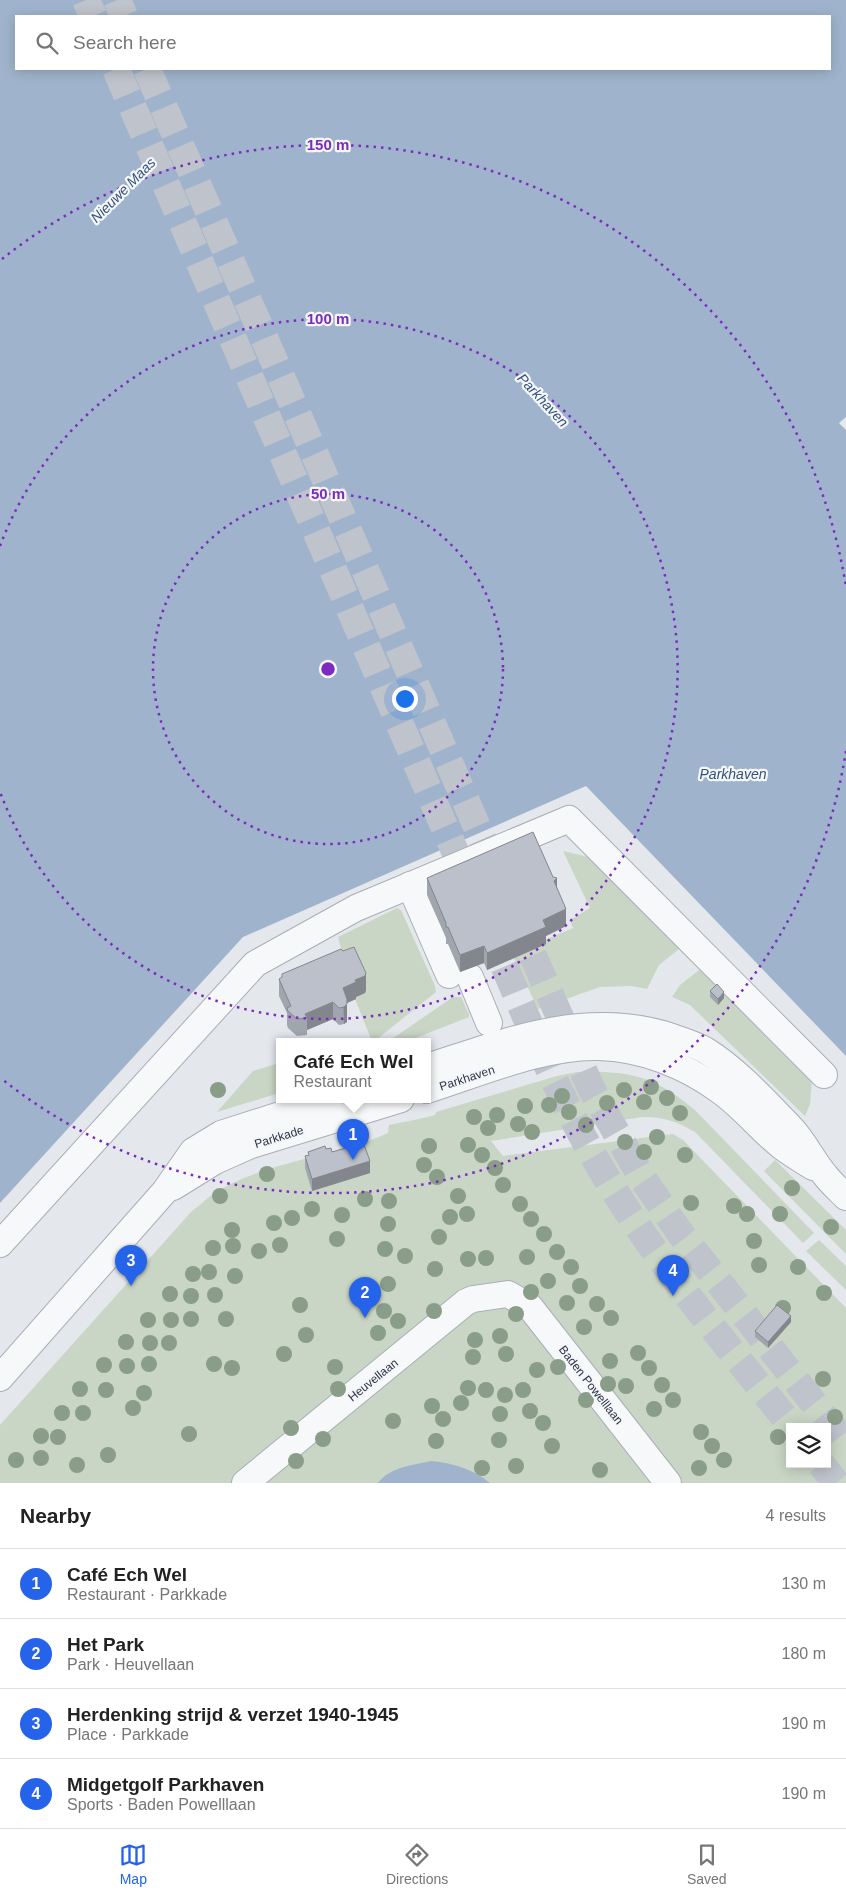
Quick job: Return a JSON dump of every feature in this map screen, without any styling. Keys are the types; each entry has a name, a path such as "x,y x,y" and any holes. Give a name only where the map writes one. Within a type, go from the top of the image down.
{"street":[{"path":"0,1244 255,964 356,908 569,819 824,1075"},
{"path":"410,885 459,976 489,1023"},
{"name":"Parkhaven","path":"431,1067 532,1034 551,1030 619,1026 642,1029 666,1036 703,1049 728,1066 793,1131 825,1175 846,1197"},
{"name":"Parkhaven","path":"431,1089 514,1062 562,1050 598,1047 624,1049 664,1060 700,1077 738,1104 781,1146 825,1175"},
{"name":"Parkkade","path":"0,1378 166,1191 193,1151 222,1134 318,1103"},
{"name":"Parkkade","path":"166,1191 215,1161 242,1149 388,1103"},
{"name":"Heuvellaan","path":"245,1483 418,1343 460,1306 473,1299 508,1294"},
{"name":"Baden Powelllaan","path":"508,1294 530,1307 668,1483"}],"green space":[{"path":"563,851 588,857 609,870 683,946 659,965 647,989 632,986 600,987 538,1009 512,954 573,928 570,920 590,908"},
{"path":"397,908 401,910 436,992 378,1038 371,1038 355,999 338,937"},
{"path":"703,967 812,1080 810,1104 805,1116 690,1005 672,997 680,985"},
{"path":"453,997 461,997 469,1014 469,1017 416,1038 393,1038"},
{"path":"276,1064 276,1094 217,1112 253,1071"},
{"path":"577,1072 611,1072 640,1078 667,1089 695,1110 814,1233 803,1243 695,1132 670,1120 642,1117 491,1141 503,1156 673,1134 683,1140 846,1308 846,1483 0,1483 0,1425 192,1211 213,1194 254,1174 367,1141 388,1133 389,1125 435,1115 436,1112 557,1076"},
{"path":"775,1160 846,1230 846,1254 764,1171"},
{"path":"819,1240 846,1266 846,1290 806,1251"}],"water":[{"name":"Nieuwe Maas","path":"0,0 846,0 846,417 839,423 846,430 846,1056 586,786 243,937 0,1203"},
{"path":"431,1461 447,1463 462,1468 477,1474 490,1483 378,1483 395,1470"}],"building":[{"path":"533,832 553,877 557,878 554,881 566,909 543,920 546,927 487,953 484,946 460,955 448,927 446,927 427,878"},
{"path":"354,947 366,973 365,976 355,980 356,982 343,988 347,999 347,1004 344,1007 339,1008 333,1002 305,1014 307,1018 297,1019 288,1011 287,1008 291,1006 279,979 282,977 282,974 341,949 343,951"},
{"path":"717,984 724,992 718,999 710,991"},
{"path":"359,1140 361,1143 363,1142 370,1161 312,1179 305,1156 309,1155 308,1152 325,1146 326,1149 331,1148 332,1152 349,1147 349,1143"},
{"path":"777,1305 791,1316 768,1342 755,1331"}],"tunnel":[{"path":"86,0 93,15"},
{"path":"117,0 124,15"},
{"path":"116,70 470,886"},
{"path":"147,70 498,875"},
{"path":"516,917 591,1088 641,1176 680,1233 846,1444"},
{"path":"488,928 556,1084 604,1174 670,1272 789,1423"},
{"path":"824,1468 836,1483"}],"place":[{"name":"Café Ech Wel","path":"353,1160"},
{"name":"Herdenking strijd & verzet 1940-1945","path":"131,1286"},
{"name":"Midgetgolf Parkhaven","path":"673,1296"},
{"name":"Het Park","path":"365,1318"}]}
